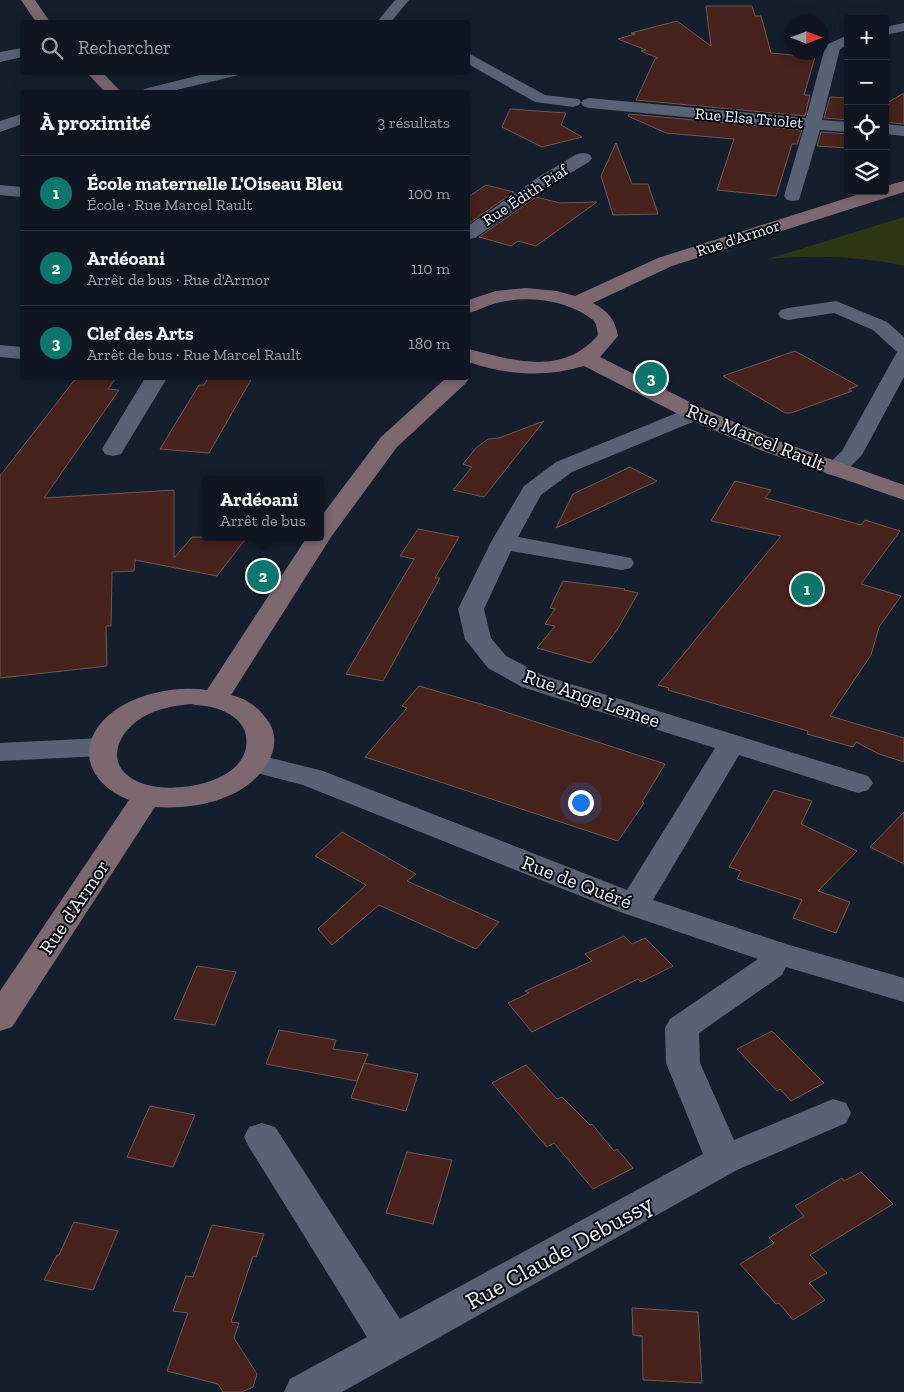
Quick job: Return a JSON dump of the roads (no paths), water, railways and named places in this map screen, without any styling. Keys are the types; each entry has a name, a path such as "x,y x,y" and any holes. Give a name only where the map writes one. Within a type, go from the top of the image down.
{"main road":[{"path":"28,0 41,20"},
{"path":"96,75 113,90"},
{"name":"Rue d'Armor","path":"577,303 665,262 904,186"},
{"path":"470,304 488,299 533,295 556,297 577,303 595,312 606,324 608,336 601,348 585,358 563,365 536,368 509,367 473,362"},
{"name":"Rue Marcel Rault","path":"585,358 694,413 768,445 904,493"},
{"path":"324,531 389,442 456,380"},
{"path":"215,699 317,541"},
{"path":"191,696 215,699 236,706 251,717 260,731 261,747 255,763 241,777 221,788 198,796 172,798 148,796 127,788 111,776 103,762 102,747 110,731 124,716 144,706 167,698 191,696"},
{"name":"Rue d'Armor","path":"0,1018 148,796"}],"street":[{"path":"386,20 402,0"},
{"path":"889,30 904,27"},
{"name":"Rue Elsa Triolet","path":"470,59 541,99 813,124 833,47 844,42"},
{"path":"0,57 20,53"},
{"path":"158,90 221,75"},
{"path":"0,107 20,120"},
{"path":"0,127 20,120"},
{"path":"792,196 813,124 844,127"},
{"path":"889,130 904,131"},
{"name":"Rue Édith Piaf","path":"470,233 543,182 584,158"},
{"path":"0,190 20,192"},
{"path":"788,314 836,307 880,326 904,348"},
{"path":"0,351 20,353"},
{"path":"835,468 851,455 904,357"},
{"path":"113,448 155,380"},
{"name":"Rue Ange Lemee","path":"694,413 564,467 532,492 503,542 471,608 478,639 497,662 532,681 858,783"},
{"path":"503,542 622,564"},
{"path":"634,905 731,744"},
{"path":"0,752 102,747"},
{"name":"Rue de Quéré","path":"255,763 313,778 634,905 778,953 904,990"},
{"path":"724,1160 683,1063 682,1028 770,967 778,953"},
{"name":"Rue Claude Debussy","path":"304,1392 724,1160 834,1113"},
{"path":"262,1137 393,1343"}],"place":[{"name":"Clef des Arts","path":"651,378"},
{"name":"Ardéoani","path":"263,576"},
{"name":"École maternelle L'Oiseau Bleu","path":"807,589"}]}
